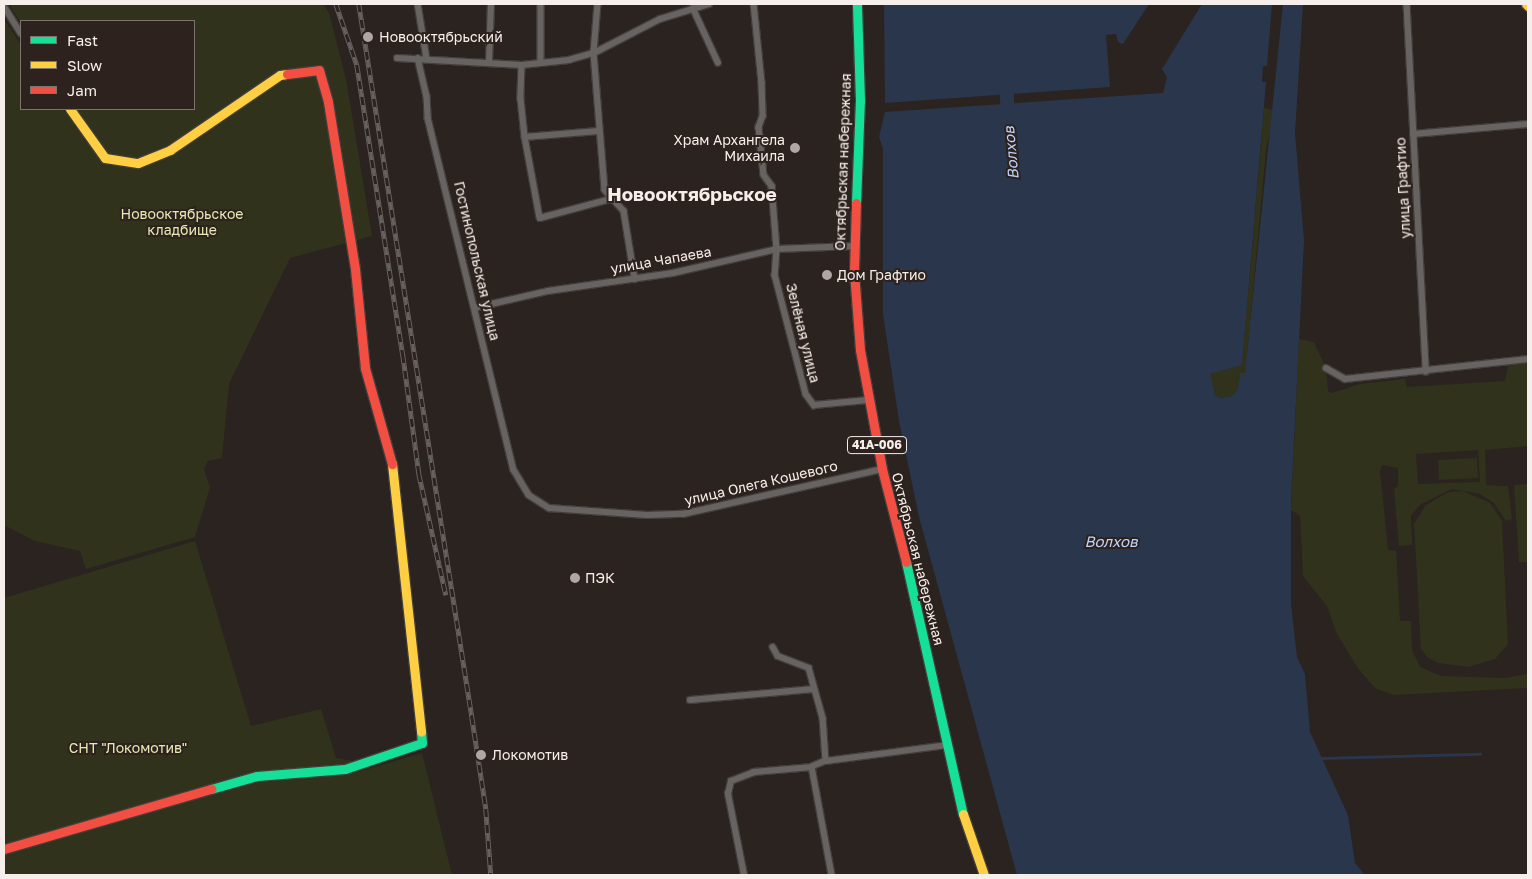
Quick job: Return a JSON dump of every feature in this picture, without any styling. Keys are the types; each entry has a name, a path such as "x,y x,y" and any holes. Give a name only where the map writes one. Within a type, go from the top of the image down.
{"street":[{"path":"418,4 427,58"},
{"path":"489,63 491,4"},
{"path":"541,4 541,63"},
{"path":"598,4 594,53 598,131 605,190 611,199 621,205 624,211 635,279"},
{"path":"397,58 427,58 522,65 541,63 594,53 660,19 709,4"},
{"name":"Зелёная улица","path":"754,4 762,83 763,116 759,128 764,175 772,186 777,249 775,275 806,394 814,405 868,400"},
{"name":"Октябрьская набережная","path":"857,4 860,101 854,246 856,311 868,400 882,469 948,745 961,809 984,875"},
{"name":"улица Графтио","path":"1407,4 1426,372"},
{"path":"4,6 20,31"},
{"path":"693,8 718,62"},
{"name":"Гостинопольская улица","path":"418,58 427,96 428,118 514,470"},
{"path":"522,65 525,137 540,218 611,199"},
{"path":"4,849 257,776 300,775 345,769 422,743 393,466 365,368 355,269 328,102 319,70 280,75 170,150 138,163 105,158 71,110"},
{"path":"1413,134 1528,124"},
{"path":"525,137 598,131"},
{"name":"улица Чапаева","path":"474,308 548,291 635,279 777,249 854,246"},
{"path":"1326,368 1345,379 1426,372 1528,359"},
{"name":"улица Олега Кошевого","path":"514,470 529,495 549,508 647,515 690,512 882,469"},
{"path":"773,647 778,656 809,668 823,718 826,761"},
{"path":"690,700 814,690"},
{"path":"744,875 728,794 732,781 754,772 812,767 826,761 948,745"},
{"path":"812,767 832,875"}],"green space":[{"name":"Новооктябрьское кладбище","path":"9,4 323,4 329,13 346,79 372,236 290,258 229,384 222,458 208,461 204,469 210,487 195,537 86,569 80,551 35,541 4,525 4,19 20,43 20,110 64,110 87,143 91,131 77,110 195,110 195,20 20,21"},
{"path":"1264,108 1275,110 1266,149 1246,368 1245,373 1240,374 1238,389 1232,396 1220,398 1215,395 1209,374 1242,365"},
{"path":"1299,339 1314,342 1326,368 1328,391 1332,393 1360,384 1405,379 1407,387 1505,381 1508,365 1528,363 1528,446 1485,450 1486,485 1508,486 1512,519 1506,521 1494,503 1480,494 1452,489 1421,504 1411,515 1412,545 1399,546 1394,489 1398,486 1398,468 1382,465 1380,471 1388,550 1396,551 1400,621 1411,621 1412,650 1420,667 1441,676 1505,678 1528,674 1528,688 1393,695 1375,688 1357,667 1336,632 1327,606 1303,576 1300,516 1291,510","holes":["1478,450 1480,482 1418,484 1416,454"]},
{"path":"1477,458 1478,478 1439,480 1438,460"},
{"path":"1528,484 1528,562 1519,562 1514,485"},
{"path":"1463,491 1490,503 1502,521 1508,644 1495,659 1468,667 1438,663 1428,658 1421,649 1414,524 1425,506 1449,492"},
{"name":"СНТ \"Локомотив\"","path":"195,541 251,726 321,709 336,758 353,761 357,772 422,753 452,875 4,875 4,598"}],"water":[{"name":"Волхов","path":"884,4 1149,4 1123,44 1118,42 1116,34 1106,35 1110,87 885,103"},
{"name":"Волхов","path":"1202,4 1272,4 1267,66 1263,66 1262,82 1266,82 1242,365 1210,374 1215,395 1220,398 1232,396 1238,389 1240,373 1245,373 1283,4 1303,4 1295,133 1304,240 1291,502 1291,604 1297,657 1305,674 1310,732 1348,815 1355,863 1365,875 1017,875 919,517 899,421 883,314 883,149 879,137 885,112 1163,93 1167,77 1162,69"}],"waterway":[{"name":"Волхов","path":"1006,76 1008,122"},
{"path":"1322,758 1480,754"}],"railway":[{"path":"336,4 357,65 403,355 419,474 446,595"},
{"path":"359,4 486,809 491,875"}],"traffic: fast":[{"path":"856,203 860,101 857,4"},
{"path":"906,562 963,814"},
{"path":"211,789 257,776 345,769 422,743 421,731"}],"traffic: slow":[{"path":"71,110 105,158 138,163 170,150 280,75 287,74"},
{"path":"392,464 421,731"},
{"path":"963,814 984,875"}],"traffic: jam":[{"path":"287,74 319,70 328,102 355,269 365,368 392,464"},
{"path":"856,203 854,272 860,350 882,469 906,562"},
{"path":"4,849 211,789"}],"place":[{"name":"Новооктябрьский","path":"368,37"},
{"name":"Храм Архангела Михаила","path":"795,148"},
{"name":"Дом Графтио","path":"827,275"},
{"name":"ПЭК","path":"575,578"},
{"name":"Локомотив","path":"481,755"}],"district":[{"name":"Новооктябрьское","path":"692,194"}]}
